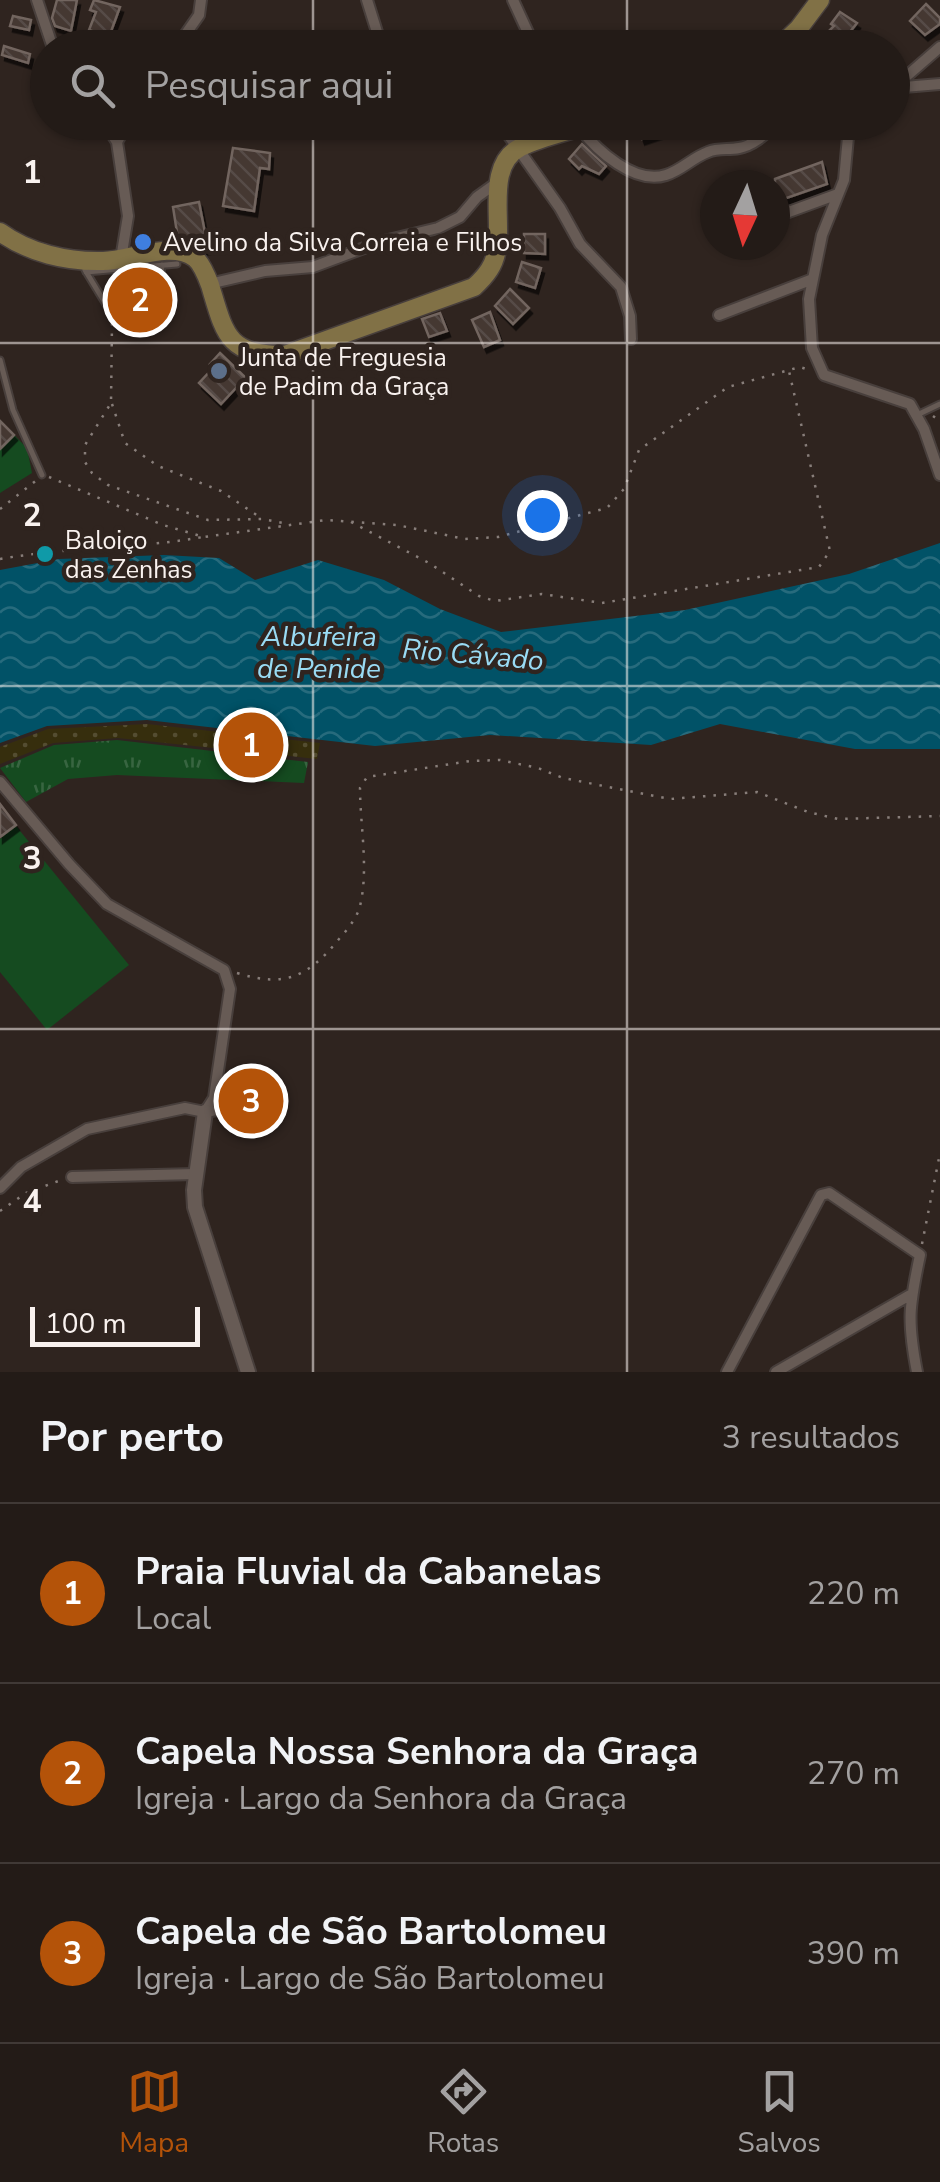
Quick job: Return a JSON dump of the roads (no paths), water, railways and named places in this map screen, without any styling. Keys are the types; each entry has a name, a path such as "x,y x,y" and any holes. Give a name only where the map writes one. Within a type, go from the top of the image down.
{"main road":[{"path":"806,10 820,0"},
{"path":"0,232 19,246 82,266 174,250 196,258 210,284 222,325 239,348 262,355 285,355 474,288 489,274 497,250 498,182 505,161 519,147 534,140"}],"street":[{"path":"37,0 47,30"},
{"path":"189,30 199,16 201,0"},
{"path":"367,0 376,30"},
{"path":"514,0 527,30"},
{"path":"910,73 940,46"},
{"path":"910,87 940,84"},
{"path":"513,140 580,244 621,288 630,316 631,339"},
{"path":"599,140 616,162 644,176 661,177 698,156 717,149 742,148 758,140"},
{"path":"848,140 844,180 822,235 808,298 812,348 824,375 910,404 940,475"},
{"path":"117,142 128,216 121,259"},
{"path":"210,284 264,271 313,267 380,242 438,228 460,217 477,197 498,182"},
{"path":"790,212 838,194"},
{"path":"719,315 813,279"},
{"path":"0,782 108,904 224,970 230,989 214,1098 205,1112 196,1174 196,1207 248,1372"},
{"path":"0,1188 21,1167 87,1129 185,1108 205,1112 261,1098 267,1094 268,1079 254,1073 216,1086"},
{"path":"72,1177 196,1174"},
{"path":"727,1372 824,1193 829,1192 920,1255 908,1324 917,1372"},
{"path":"776,1372 910,1296"}],"lane":[{"path":"160,283 162,264"},
{"path":"82,266 177,264"},
{"path":"82,266 113,316"},
{"path":"0,360 12,410 42,475"},
{"path":"916,415 928,413 940,404"}],"water":[{"name":"Albufeira de Penide","path":"940,543 940,749 855,749 720,724 651,745 490,735 375,746 147,720 47,726 0,743 0,570 59,559 164,555 219,558 255,580 318,560 384,580 440,609 501,632 685,610 849,574"}],"place":[{"name":"Avelino da Silva Correia e Filhos","path":"143,242"},
{"name":"Capela Nossa Senhora da Graça","path":"140,300"},
{"name":"Junta de Freguesia de Padim da Graça","path":"219,371"},
{"name":"Baloiço das Zenhas","path":"45,554"},
{"name":"Praia Fluvial da Cabanelas","path":"251,745"},
{"name":"Capela de São Bartolomeu","path":"251,1101"}],"water label":[{"name":"Rio Cávado","path":"473,654"}]}
